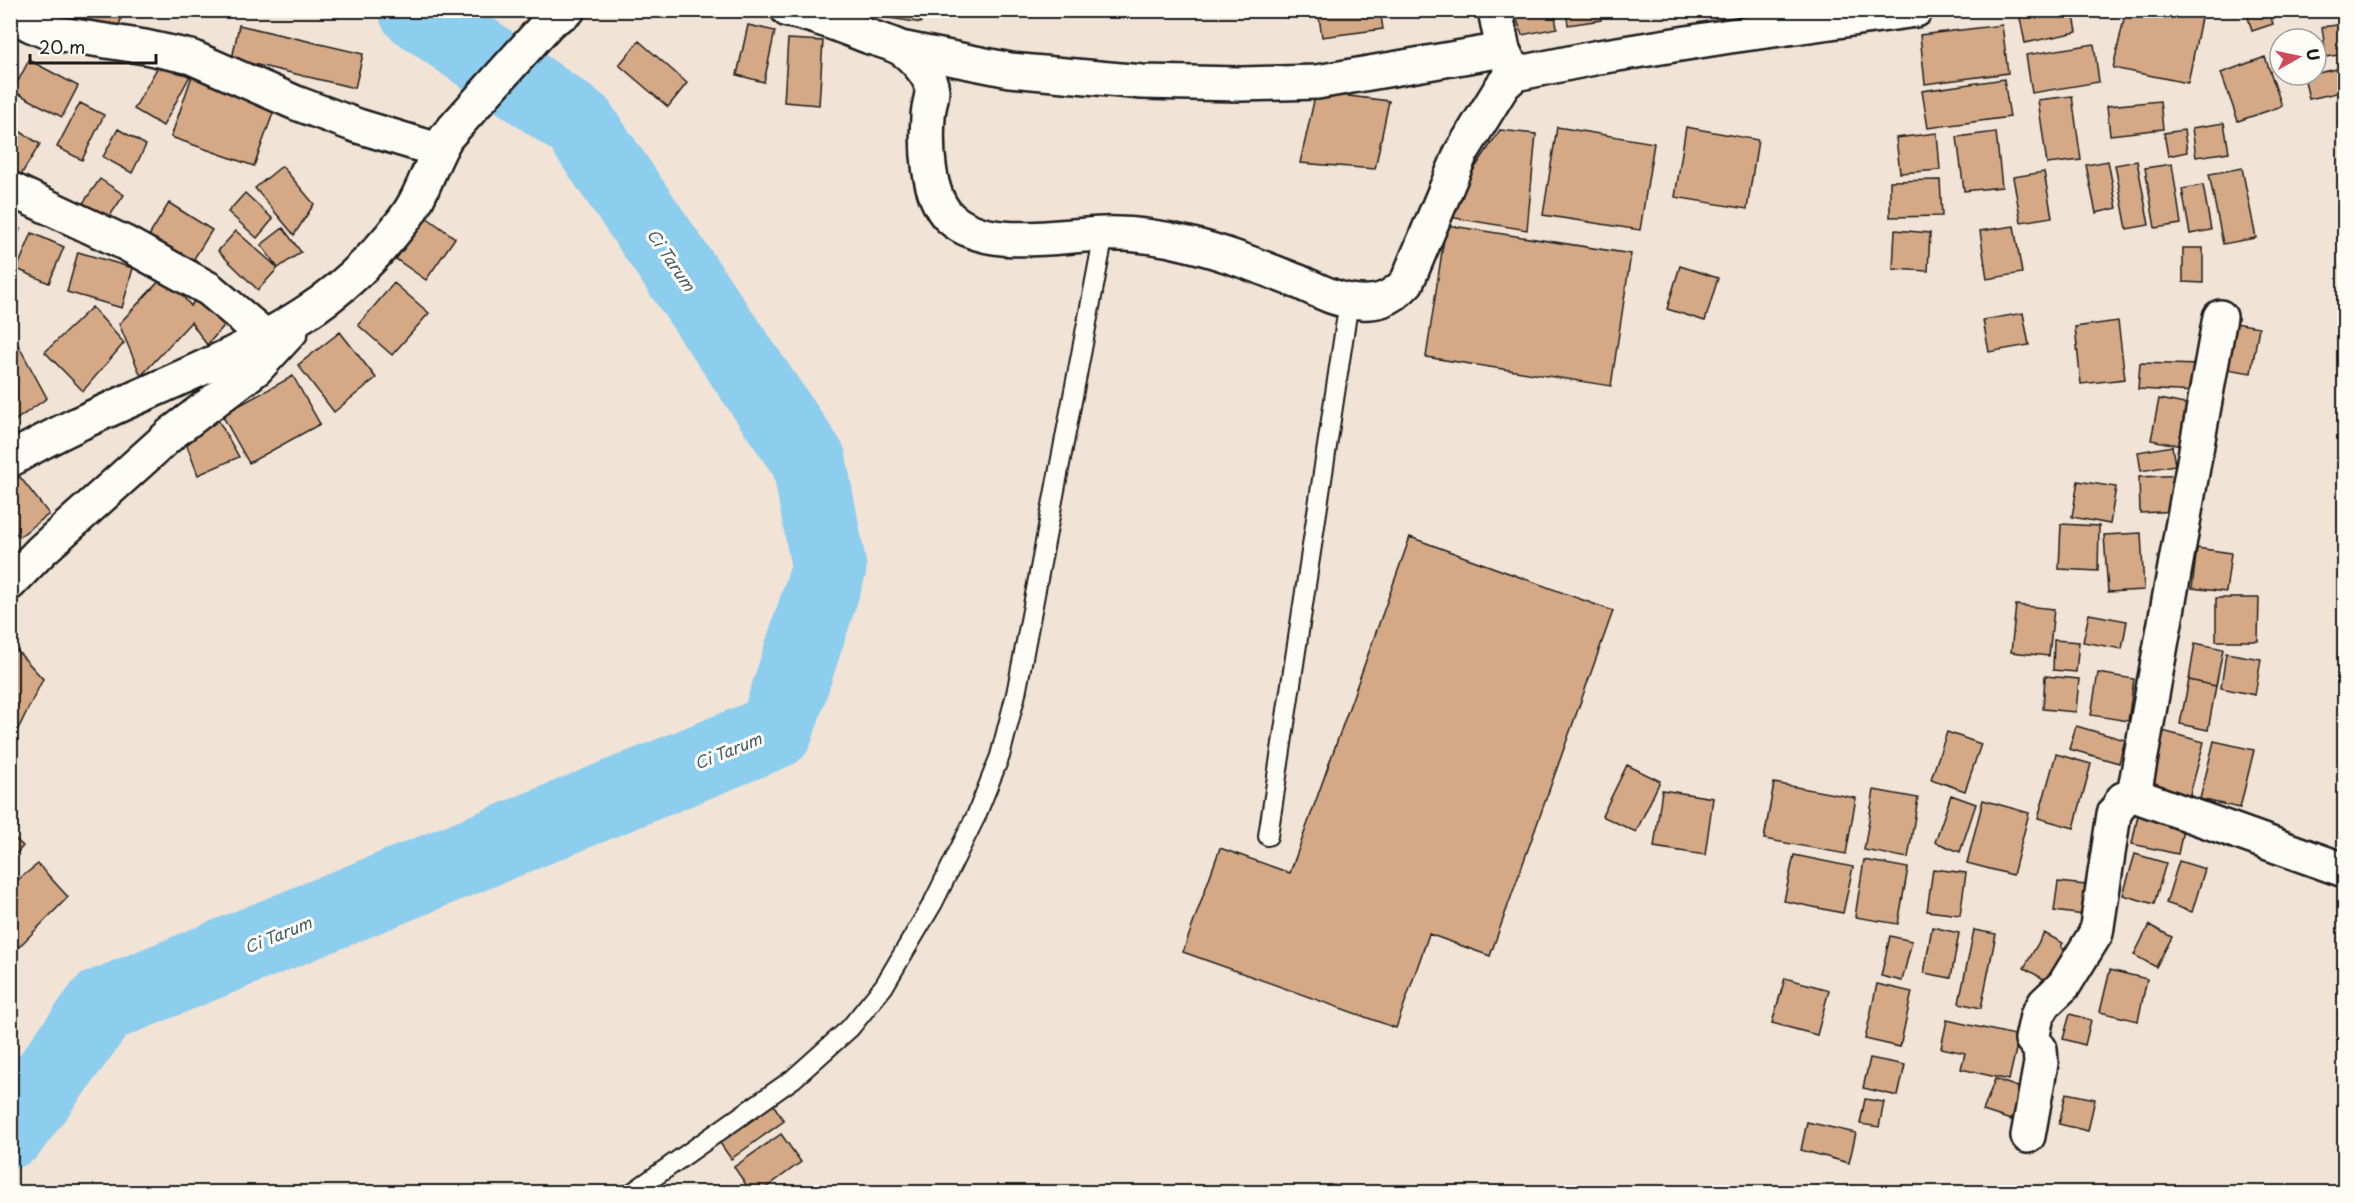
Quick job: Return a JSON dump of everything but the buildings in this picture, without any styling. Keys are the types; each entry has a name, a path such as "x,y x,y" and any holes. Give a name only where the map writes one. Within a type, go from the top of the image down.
{"street":[{"path":"788,10 822,19 900,48 1010,70 1142,82 1241,84 1317,82 1509,62 1599,57 1727,23 1916,10"},
{"path":"900,48 928,78 932,90 927,118 930,176 939,202 950,217 973,231 999,238 1142,235 1206,248 1349,301 1380,301 1392,297 1407,282 1461,153 1503,85 1509,62 1495,10"},
{"path":"10,13 48,32 145,47 191,57 296,103 358,126 442,143"},
{"path":"10,460 81,423 266,337 306,314 348,281 380,249 405,219 419,195 442,143 559,16"},
{"path":"10,189 125,243 209,289 266,337"},
{"path":"10,583 41,551 172,433 256,369 306,314"},
{"path":"2134,795 2220,317"},
{"path":"2028,1136 2041,1063 2040,1049 2032,1039 2037,1017 2045,1003 2064,985 2096,933 2114,814 2123,799 2134,795 2344,870"}],"lane":[{"path":"633,1192 793,1079 850,1028 884,986 897,965 933,903 976,816 1000,756 1016,694 1104,234"},
{"path":"1268,837 1349,301"}],"waterway":[{"name":"Ci Tarum","path":"10,1131 102,1006 776,731 829,568 809,461 579,124 416,10"}]}
